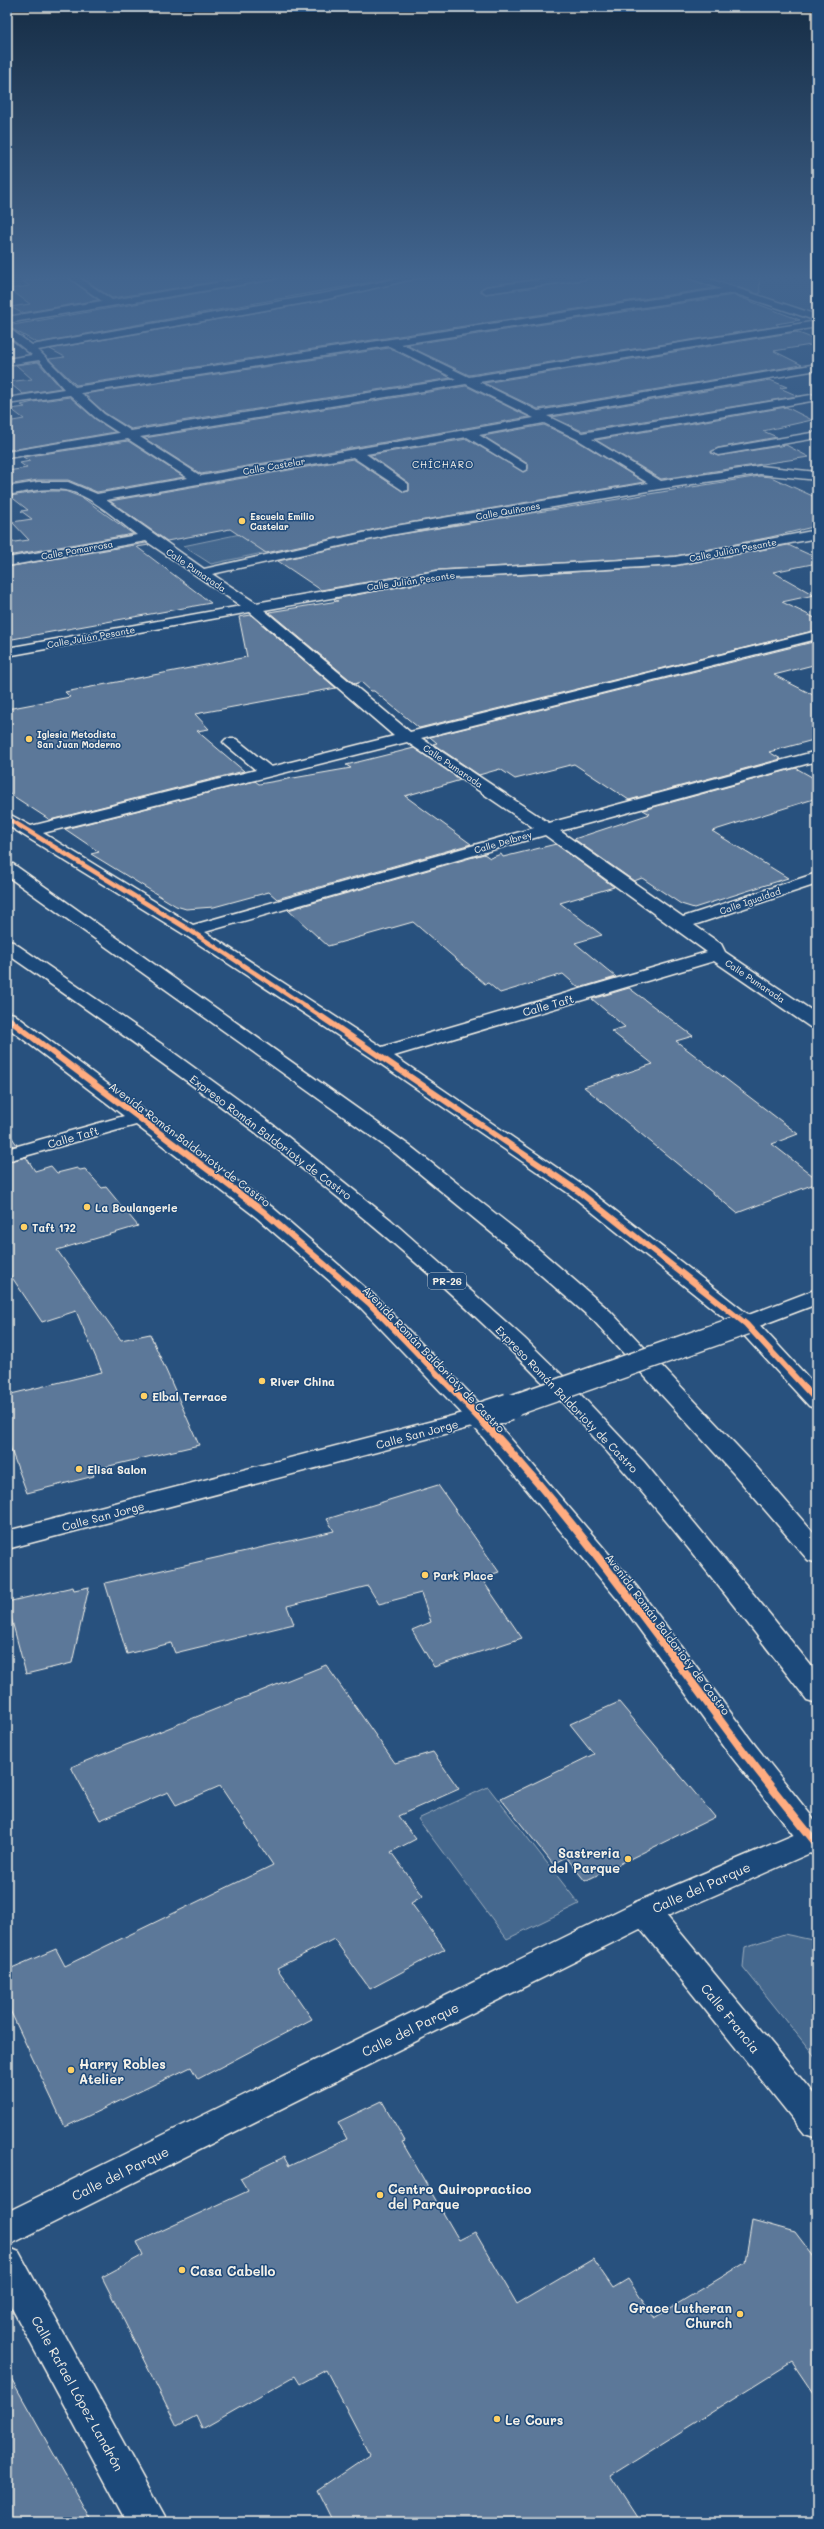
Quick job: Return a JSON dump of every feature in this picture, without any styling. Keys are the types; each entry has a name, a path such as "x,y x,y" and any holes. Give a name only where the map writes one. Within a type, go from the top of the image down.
{"main road":[{"path":"7,401 52,394"},
{"path":"75,394 100,416 132,435 197,479"},
{"path":"7,455 382,394"},
{"path":"493,394 538,418 581,437 659,485"},
{"name":"Calle Castelar","path":"96,498 197,479 468,433 538,418 669,394"},
{"path":"581,437 817,396"},
{"path":"468,433 523,467"},
{"path":"718,452 817,435"},
{"path":"356,453 404,487"},
{"name":"Calle Quiñones","path":"201,573 390,531 659,485 760,470 808,477 817,476"},
{"path":"7,491 38,486 68,486 96,498"},
{"name":"Calle Pumarada","path":"96,498 148,537 252,607 400,733 411,738 547,829 715,948 717,955 817,1023"},
{"name":"Calle Julián Pesante","path":"7,652 437,575 675,561 817,534"},
{"name":"Calle Pomarrosa","path":"7,562 148,537"},
{"path":"27,832 411,738 594,690 817,635"},
{"path":"231,742 269,773"},
{"name":"Calle Delbrey","path":"191,931 547,829 817,756"},
{"path":"7,818 27,832 191,931 379,1054 578,1191 746,1324 817,1401"},
{"path":"7,868 403,1150 512,1238 602,1316 743,1468 817,1554"},
{"name":"Calle Igualdad","path":"682,924 817,878"},
{"name":"Expreso Román Baldorioty de Castro","path":"7,946 300,1156 381,1222 518,1344 616,1447 727,1578 817,1693"},
{"name":"Calle Taft","path":"379,1054 717,955"},
{"name":"Avenida Román Baldorioty de Castro","path":"7,1018 264,1212 369,1303 479,1417 628,1594 741,1748 816,1840"},
{"name":"Calle Taft","path":"7,1155 140,1118"},
{"name":"Calle San Jorge","path":"7,1540 479,1417 746,1324 817,1296"},
{"name":"Calle del Parque","path":"7,2230 645,1912 816,1840"},
{"name":"Calle Francia","path":"645,1912 817,2123"},
{"name":"Calle Rafael López Landrón","path":"7,2264 148,2522"}],"shaded area":[{"path":"269,528 300,545 211,564 183,546"},
{"path":"488,1787 579,1904 507,1939 418,1819"},
{"path":"784,1934 817,1941 817,2059 743,1967 745,1947"}],"building":[{"path":"84,394 350,394 131,429 105,413"},
{"path":"416,394 482,394 529,417 201,474 144,438"},
{"path":"507,394 628,394 538,409"},
{"path":"687,394 794,394 798,396 582,431 552,417"},
{"path":"70,397 95,419 115,432 11,450 7,447 7,422 24,419 11,409 25,407 21,405 33,402"},
{"path":"786,407 812,420 763,431 777,437 718,448 711,453 718,456 786,445 809,457 661,479 596,440"},
{"path":"544,425 576,440 644,482 390,526 266,553 230,529 167,541 110,501 353,459 404,492 409,491 409,483 370,455 467,439 524,472 528,469 528,464 483,436"},
{"path":"128,441 184,477 97,492 68,480 38,480 7,485 7,471 27,468 20,463 30,461 23,457"},
{"path":"760,476 771,477 817,498 817,526 771,537 675,556 437,570 321,590 278,561 390,536"},
{"path":"43,491 65,491 83,498 133,534 7,556 7,543 29,540 12,522 32,519 21,511 28,510 10,496"},
{"path":"146,543 149,545 137,547 211,603 7,640 7,567"},
{"path":"788,545 817,558 817,563 773,572 814,595 782,602 817,619 817,630 419,728 361,682 355,684 269,612 338,601 334,599 437,580 675,566"},
{"path":"251,615 336,688 195,714 209,729 197,731 244,771 50,820 7,792 7,709 70,697 65,692 247,657 239,617"},
{"path":"817,641 817,664 774,675 817,697 817,739 769,752 781,759 629,800 574,764 515,779 500,769 479,775 433,744 437,743 430,737"},
{"path":"414,748 461,780 405,796 471,844 277,899 269,892 214,907 186,909 176,906 91,854 99,852 65,829 255,781 259,784 351,768 346,765"},
{"path":"796,768 817,780 817,798 712,831 788,878 694,908 681,904 642,878 634,881 574,839 650,814 643,810"},
{"path":"556,844 614,887 560,903 602,935 575,943 616,977 579,988 563,974 500,993 488,983 485,984 413,922 328,946 288,910 484,854 490,858 501,854 503,857"},
{"path":"629,988 693,1036 676,1041 798,1134 772,1144 817,1179 817,1183 737,1213 584,1087 653,1064 611,1031 625,1027 592,999"},
{"path":"7,1130 17,1145 7,1147"},
{"path":"26,1157 35,1171 51,1166 57,1173 77,1168 80,1170 85,1169 102,1188 106,1187 138,1226 57,1250 121,1340 150,1334 199,1445 92,1470 94,1476 27,1493 7,1439 7,1395 102,1372 76,1311 42,1322 7,1270 7,1162"},
{"path":"438,1485 499,1572 481,1578 522,1638 434,1667 412,1630 431,1622 421,1593 379,1604 368,1586 287,1606 294,1624 175,1653 171,1643 127,1654 105,1583 334,1531 327,1519"},
{"path":"73,1587 74,1590 89,1587 72,1663 26,1674 7,1602"},
{"path":"326,1665 395,1763 433,1752 459,1789 398,1816 416,1839 391,1852 423,1896 411,1903 445,1949 370,1989 334,1939 277,1968 312,2019 198,2079 191,2067 65,2127 7,2004 7,1970 56,1949 65,1966 273,1865 220,1786 176,1805 168,1792 100,1820 71,1767"},
{"path":"619,1702 715,1817 585,1881 566,1857 553,1864 501,1799 594,1754 570,1724"},
{"path":"382,2101 405,2141 402,2142 459,2240 475,2232 517,2304 593,2259 613,2288 628,2279 654,2318 745,2263 752,2220 795,2232 817,2261 817,2399 792,2362 610,2476 640,2522 333,2522 317,2490 370,2454 326,2370 300,2384 295,2376 202,2429 196,2416 177,2426 102,2277 143,2255 137,2242 248,2191 240,2178 284,2157 289,2166 347,2139 338,2122"},
{"path":"7,2371 92,2522 7,2522"}],"cycle path":[{"path":"7,818 191,931 379,1054 578,1191 746,1324 817,1401"},
{"path":"7,1018 264,1212 369,1303 479,1417 543,1491 628,1594 741,1748 817,1844"}],"place":[{"name":"Escuela Emilio Castelar","path":"242,521"},
{"name":"Iglesia Metodista San Juan Moderno","path":"29,739"},
{"name":"La Boulangerie","path":"87,1207"},
{"name":"Taft 172","path":"24,1227"},
{"name":"River China","path":"262,1381"},
{"name":"Elbal Terrace","path":"144,1396"},
{"name":"Elisa Salon","path":"79,1469"},
{"name":"Park Place","path":"425,1575"},
{"name":"Sastreria del Parque","path":"628,1859"},
{"name":"Harry Robles Atelier","path":"71,2070"},
{"name":"Centro Quiropractico del Parque","path":"380,2195"},
{"name":"Casa Cabello","path":"182,2270"},
{"name":"Grace Lutheran Church","path":"740,2314"},
{"name":"Le Cours","path":"497,2419"}],"district":[{"name":"CHÍCHARO","path":"443,464"}]}
